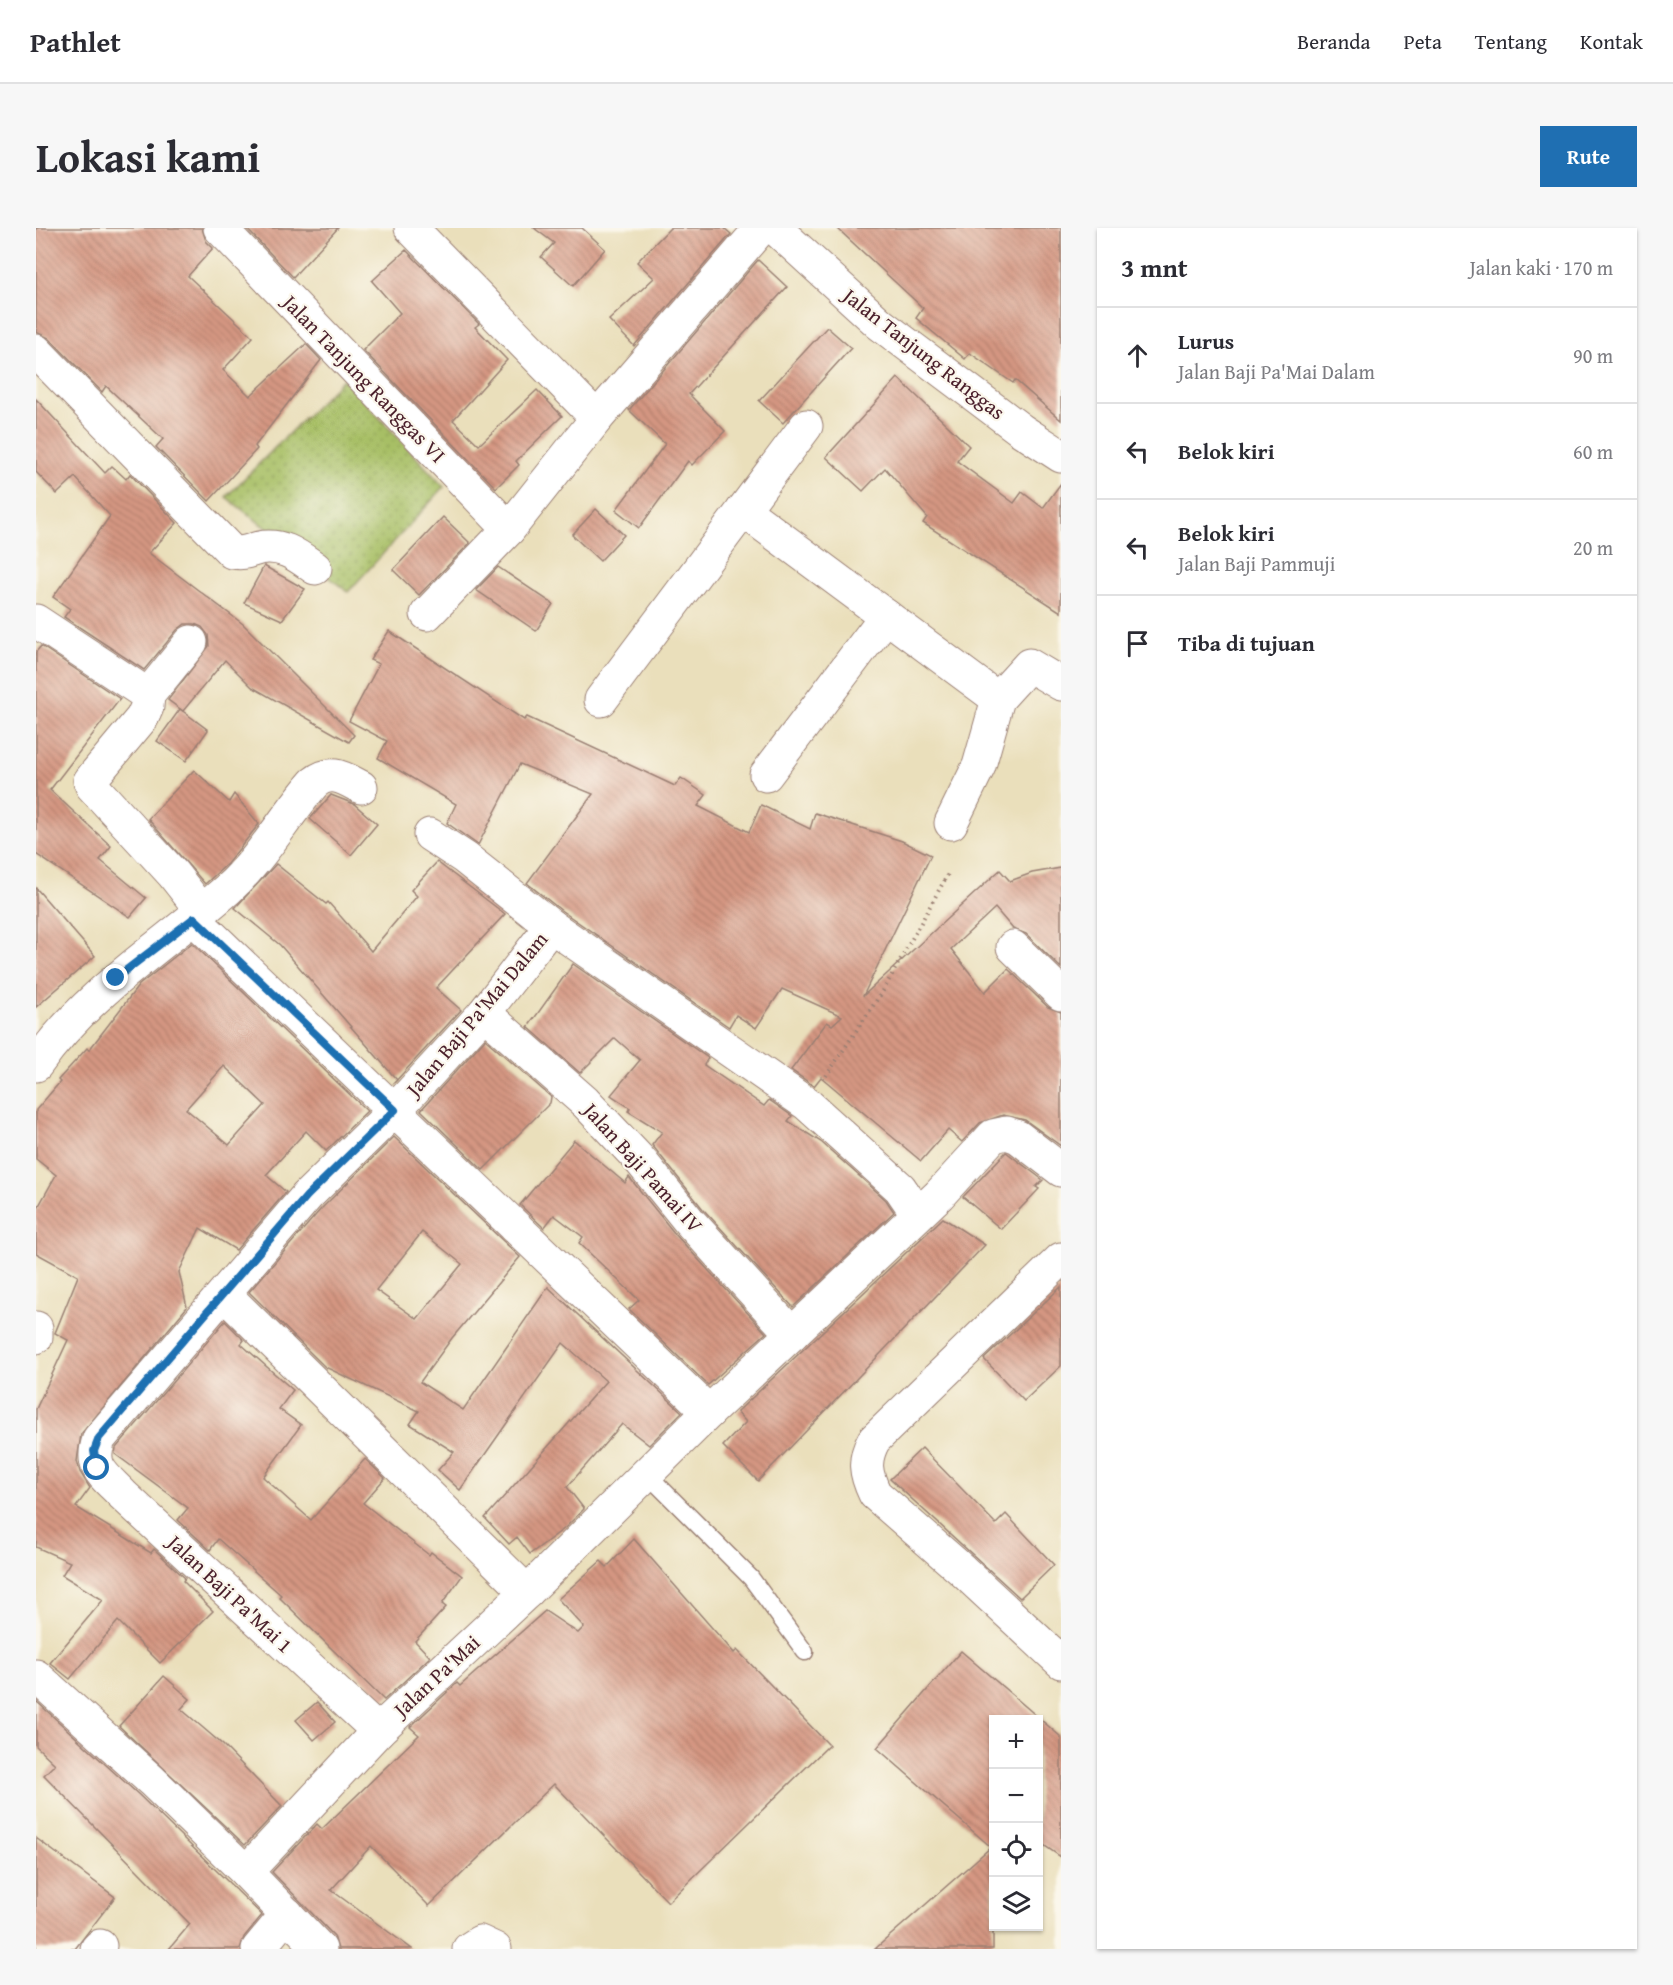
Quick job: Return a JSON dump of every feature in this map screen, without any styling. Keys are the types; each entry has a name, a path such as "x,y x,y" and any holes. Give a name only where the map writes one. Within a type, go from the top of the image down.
{"street":[{"name":"Jalan Tanjung Ranggas VI","path":"220,228 509,529"},
{"path":"411,228 597,418"},
{"path":"427,614 509,529 597,418 761,228"},
{"name":"Jalan Tanjung Ranggas","path":"775,228 880,324 1021,430 1061,456"},
{"path":"36,351 232,552 245,555 257,548 276,546 296,555 315,568"},
{"path":"601,700 806,426"},
{"path":"743,510 998,699"},
{"path":"766,775 886,616"},
{"path":"39,627 148,695"},
{"path":"191,642 148,695 147,707 142,718 90,781 92,786 173,874 198,914 395,1110 709,1412"},
{"path":"951,823 979,765 998,699 1029,665 1061,684"},
{"path":"36,1065 56,1037 116,978 198,914 252,866 300,799 324,775 336,775 361,787"},
{"path":"430,835 465,858 551,926 807,1104 900,1188 913,1207 915,1216"},
{"name":"Jalan Baji Pa'Mai Dalam","path":"94,1451 99,1438 307,1196 395,1110 483,1013 551,926"},
{"path":"1013,947 1061,994"},
{"name":"Jalan Baji Pamai IV","path":"483,1013 608,1126 792,1334"},
{"name":"Jalan Pa'Mai","path":"246,1872 378,1731 527,1592 709,1412 915,1216 993,1136 1007,1133 1018,1137 1061,1170"},
{"path":"1061,1259 874,1440 865,1464 867,1478 875,1494 962,1570 1061,1662"},
{"path":"224,1294 527,1592"},
{"path":"36,1328 36,1337"},
{"name":"Jalan Baji Pa'Mai 1","path":"94,1451 97,1468 123,1495 378,1731"},
{"path":"36,1676 152,1781 246,1872 320,1949"},
{"path":"258,1949 287,1914"},
{"path":"469,1949 480,1942 495,1949"}],"lane":[{"path":"646,1474 751,1578 805,1652"}],"path":[{"path":"807,1104 883,991 948,874"}],"green space":[{"path":"343,379 444,487 348,592 226,497"}],"building":[{"path":"36,228 202,228 206,241 213,248 188,276 253,337 223,370 250,396 306,344 321,360 255,446 257,449 209,501 156,447 163,439 106,386 102,392 49,338 36,332"},
{"path":"246,228 338,228 293,277"},
{"path":"534,228 582,228 605,249 573,286 541,257 554,243"},
{"path":"670,228 724,228 731,234 634,346 609,320 654,278 637,262"},
{"path":"837,228 1061,228 1061,420 1015,380 1013,383 970,353 965,359 916,318 923,308"},
{"path":"406,250 479,324 475,327 507,360 453,420 479,445 537,390 562,416 516,461 519,465 496,488 363,350 400,313 372,281"},
{"path":"758,260 787,287 689,394 725,431 692,465 688,461 639,528 616,510 665,444 629,410"},
{"path":"827,327 851,348 783,423 759,401"},
{"path":"898,378 969,446 957,461 1014,503 1022,492 1043,508 1061,483 1061,612 923,523 927,517 885,468 863,491 826,457"},
{"path":"36,399 105,473 112,466 126,479 130,474 177,523 149,553 243,624 354,735 349,742 252,687 225,660 183,711 168,700 209,646 208,635 202,627 185,624 177,630 144,670 64,617 70,609 53,597 110,516 75,477 57,494 36,472"},
{"path":"596,509 624,535 600,561 572,535"},
{"path":"443,517 470,543 419,595 393,570"},
{"path":"264,566 305,589 282,620 244,603"},
{"path":"498,567 553,604 536,631 476,590"},
{"path":"389,631 524,720 527,717 675,786 681,778 706,795 698,806 749,832 761,805 810,829 815,813 902,841 931,855 863,996 1000,870 1010,881 1032,873 1061,868 1061,968 1026,934 1013,929 995,908 951,949 985,992 1008,969 1048,1007 1061,1012 1061,1146 1025,1120 1003,1115 980,1123 962,1142 948,1130 921,1161 821,1077 814,1086 791,1070 827,1022 832,1025 842,1016 782,989 756,1028 736,1015 729,1027 562,911 527,883 593,794 520,764 478,845 447,823 456,804 378,758 387,741 349,721 379,664 370,660"},
{"path":"41,646 120,699 50,790 111,846 100,860 146,898 130,917 36,854 36,652"},
{"path":"180,709 208,730 186,761 157,741"},
{"path":"194,770 229,802 234,794 259,824 227,864 205,884 148,819"},
{"path":"331,795 354,804 377,824 351,855 310,819"},
{"path":"437,862 505,914 436,988 461,1010 397,1080 280,945 235,908 276,864 326,904 328,902 371,951 417,896 411,890"},
{"path":"36,888 95,956 36,1007"},
{"path":"192,943 367,1111 326,1151 306,1131 266,1175 286,1192 236,1250 200,1228 179,1272 187,1307 81,1434 77,1461 80,1472 90,1488 76,1507 151,1553 154,1549 185,1578 183,1581 213,1611 160,1663 118,1621 70,1679 50,1663 103,1600 62,1575 70,1562 36,1547 36,1409 68,1340 55,1333 78,1276 36,1253 36,1211 56,1175 36,1159 36,1110 60,1082 58,1080 87,1048 89,1050 139,985","holes":["224,1066 265,1105 229,1145 186,1109"]},
{"path":"573,964 708,1058 704,1065 764,1106 769,1100 792,1116 788,1121 821,1142 886,1200 894,1212 793,1307 703,1209 652,1145 662,1132 628,1111 630,1108 611,1095 640,1060 615,1038 580,1073 528,1027"},
{"path":"485,1039 551,1097 550,1103 483,1170 421,1110"},
{"path":"394,1137 520,1257 452,1338 420,1382 463,1410 548,1287 682,1412 649,1445 622,1424 567,1487 584,1509 565,1528 530,1554 517,1537 509,1544 485,1518 606,1381 563,1343 460,1490 438,1470 454,1452 410,1424 419,1411 325,1367 249,1292 321,1209","holes":["422,1232 462,1264 417,1319 376,1290"]},
{"path":"574,1140 625,1183 629,1177 675,1234 766,1333 708,1385 629,1309 639,1300 579,1243 583,1237 554,1215 544,1228 520,1205"},
{"path":"1006,1152 1043,1180 1036,1187 1039,1189 1001,1229 963,1197"},
{"path":"943,1218 985,1245 758,1481 723,1446 746,1422 737,1412"},
{"path":"1061,1287 1061,1366 1024,1401 984,1359"},
{"path":"225,1321 244,1340 241,1344 293,1390 279,1409 301,1425 263,1477 311,1520 365,1459 385,1478 363,1503 429,1555 431,1552 462,1576 442,1604 446,1607 415,1641 430,1657 384,1700 279,1597 281,1595 218,1539 210,1550 178,1520 188,1508 115,1454 116,1448"},
{"path":"922,1448 996,1524 1006,1514 1054,1565 1020,1598 890,1479"},
{"path":"634,1539 734,1653 737,1650 829,1745 668,1902 554,1784 429,1906 371,1846 331,1890 412,1949 338,1949 334,1936 272,1872 317,1824 322,1829 419,1735 410,1727 457,1683 460,1686 545,1611 578,1633 584,1627 558,1599 601,1561 607,1567"},
{"path":"961,1651 1035,1715 989,1715 989,1845 877,1748"},
{"path":"164,1676 190,1699 181,1709 223,1745 282,1806 245,1845 119,1726"},
{"path":"36,1701 139,1795 262,1915 244,1937 240,1949 169,1949 190,1924 44,1775 55,1764 36,1746"},
{"path":"317,1702 335,1722 314,1740 296,1720"},
{"path":"1043,1722 1061,1737 1061,1857 1043,1844"},
{"path":"36,1838 115,1897 75,1949 36,1949"},
{"path":"989,1849 989,1931 993,1931 993,1949 875,1949"}],"route":[{"path":"97,1468 94,1451 99,1438 307,1196 395,1110 194,918 116,978"}]}
